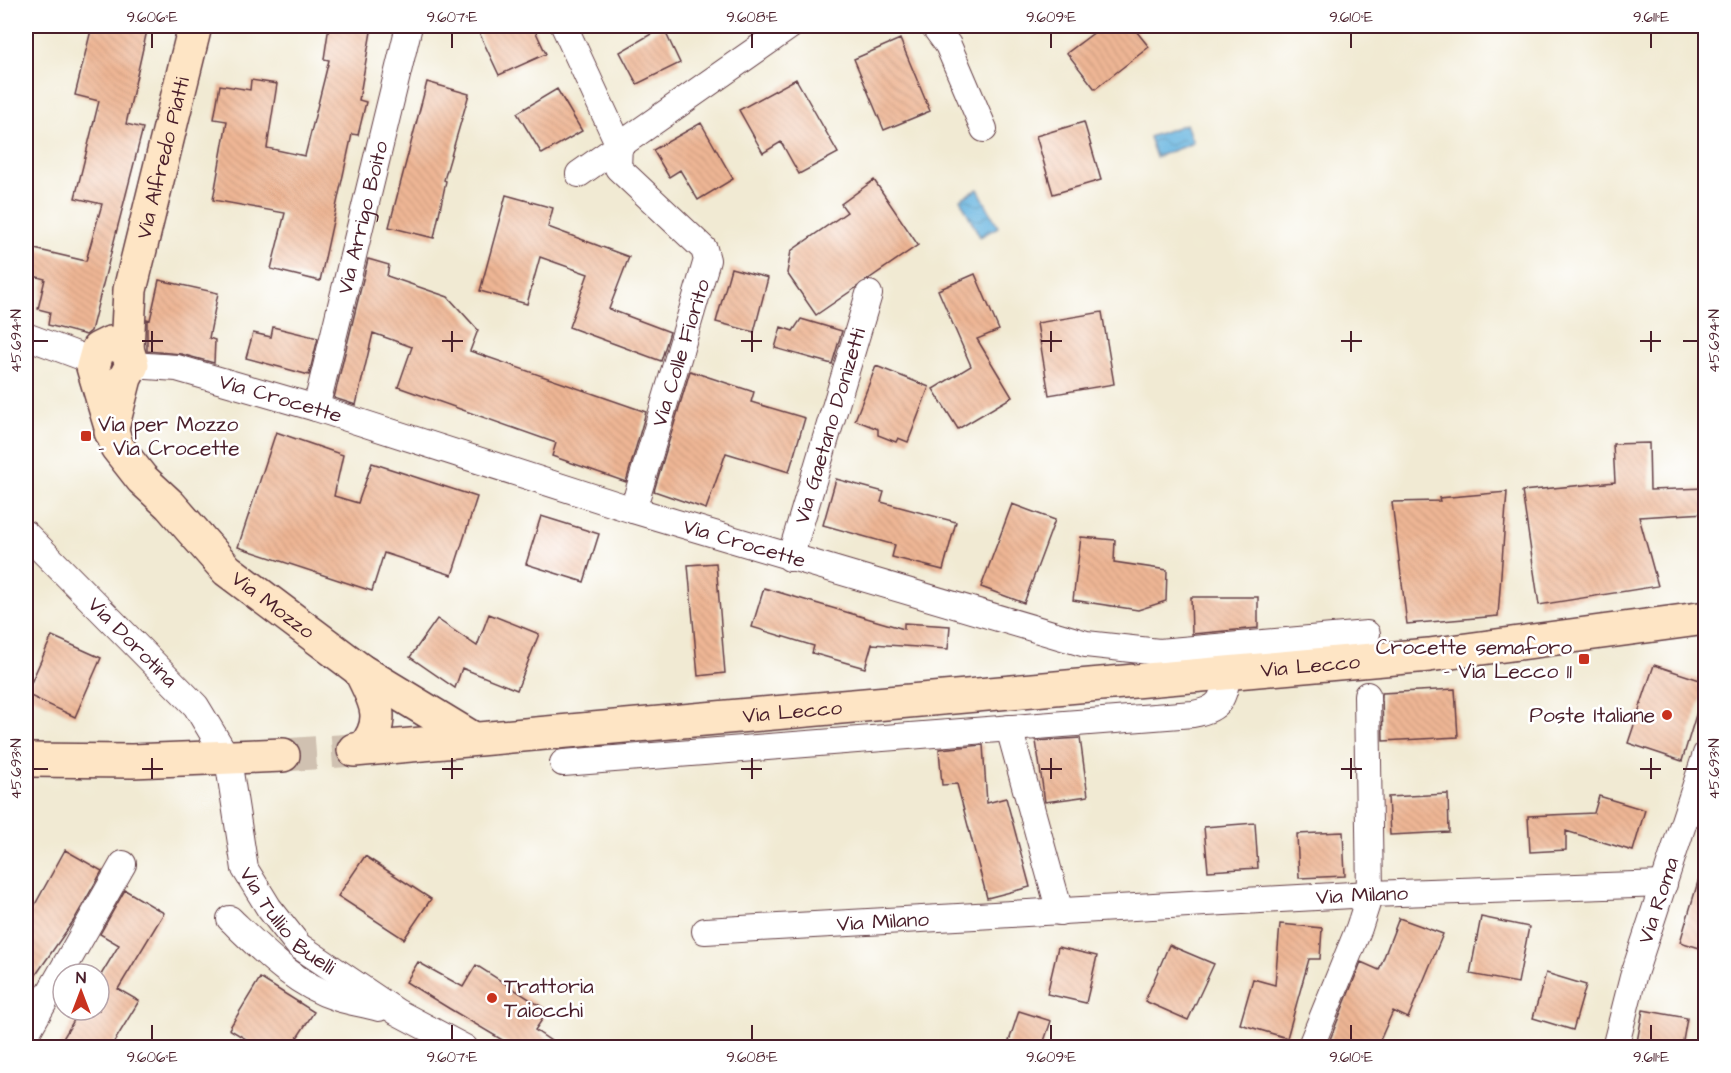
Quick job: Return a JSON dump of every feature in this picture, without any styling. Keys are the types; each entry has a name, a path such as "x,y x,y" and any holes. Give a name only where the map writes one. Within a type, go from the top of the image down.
{"main road":[{"name":"Via Alfredo Piatti","path":"112,361 195,26"},
{"name":"Via Mozzo","path":"112,361 111,432 117,447 142,479 170,505 227,570 360,670 472,738"},
{"name":"Via Lecco","path":"1429,656 1606,612 1706,596"},
{"name":"Via Lecco","path":"360,670 378,705 373,738 359,749 1429,656 1706,618"},
{"path":"26,760 228,759 283,755"}],"street":[{"name":"Via Arrigo Boito","path":"316,408 409,26"},
{"name":"Via Colle Fiorito","path":"564,26 619,145 618,168 704,249 707,260 633,510"},
{"path":"579,174 790,26"},
{"path":"934,26 948,45 984,129"},
{"name":"Via Gaetano Donizetti","path":"789,558 869,294"},
{"name":"Via Crocette","path":"26,336 112,361 177,368 316,408 789,558 1086,644 1159,652 1367,634"},
{"name":"Via Dorotina","path":"26,534 196,706 228,759"},
{"path":"1660,625 1706,638"},
{"name":"Via Lecco","path":"563,763 1206,711 1223,697 1228,673"},
{"path":"1310,1047 1359,928 1370,894 1367,695"},
{"path":"1009,728 1060,912"},
{"name":"Via Roma","path":"1615,1047 1633,976 1706,754"},
{"name":"Via Tullio Buelli","path":"228,759 245,869 269,908 299,946 397,1012 465,1047"},
{"path":"26,1034 123,864"},
{"name":"Via Milano","path":"705,931 1370,894 1664,884"},
{"name":"Via Tullio Buelli","path":"230,919 277,964 306,983 337,998 397,1012"}],"water":[{"path":"1186,124 1193,143 1156,157 1149,137"},
{"path":"978,189 998,227 980,237 960,199"}],"building":[{"path":"92,26 148,26 126,124 143,128 91,331 86,335 48,325 50,312 38,309 45,279 26,274 26,247 86,261 102,204 75,198 99,101 75,95"},
{"path":"329,26 372,26 359,100 366,102 358,135 352,134 320,281 271,269 285,213 213,200 227,121 214,119 220,85 250,90 251,80 277,84 267,148 305,156 329,60 324,59"},
{"path":"476,26 533,26 546,54 499,75"},
{"path":"1103,26 1132,26 1149,47 1095,89 1067,53"},
{"path":"663,27 680,63 637,84 620,52"},
{"path":"900,39 930,111 884,130 854,59"},
{"path":"796,79 838,153 799,174 781,142 763,153 739,110"},
{"path":"427,82 469,94 444,180 446,181 434,238 389,227"},
{"path":"557,89 582,131 542,154 517,113"},
{"path":"1084,122 1101,180 1053,194 1036,136"},
{"path":"701,123 733,179 698,200 680,170 669,177 653,150"},
{"path":"874,180 918,245 816,315 787,273 791,251 847,212 841,204"},
{"path":"506,195 553,208 548,227 629,257 609,309 670,332 661,361 569,327 588,274 540,257 527,304 480,291"},
{"path":"368,259 389,265 387,276 448,297 478,330 470,351 646,412 626,482 552,456 556,443 398,387 412,347 373,333 356,405 334,398"},
{"path":"731,268 768,278 754,332 716,322"},
{"path":"975,274 999,330 977,339 1012,397 958,429 933,389 971,366 938,290"},
{"path":"159,280 218,293 209,338 215,340 214,363 181,354 147,351 147,319 150,320"},
{"path":"1102,312 1114,384 1049,395 1037,323"},
{"path":"801,319 842,331 832,364 775,348 781,327 793,331"},
{"path":"273,327 318,338 309,375 246,358 253,333 271,337"},
{"path":"876,366 929,387 908,442 898,438 896,442 878,435 878,429 855,420"},
{"path":"690,371 754,392 751,402 805,418 789,472 726,453 706,509 654,491"},
{"path":"276,432 343,455 334,496 358,503 372,463 477,497 452,575 384,553 372,591 238,547"},
{"path":"1649,443 1650,490 1706,488 1706,513 1639,517 1658,586 1539,605 1522,491 1615,482 1613,444"},
{"path":"836,479 884,492 881,502 956,522 943,570 892,557 895,545 823,525"},
{"path":"1507,492 1498,616 1407,624 1392,502 1440,501 1439,498"},
{"path":"1012,504 1055,520 1024,603 981,587"},
{"path":"541,516 599,534 584,582 526,564"},
{"path":"1081,537 1115,540 1114,562 1167,570 1166,601 1138,610 1073,600"},
{"path":"716,563 725,673 698,676 688,565"},
{"path":"764,588 904,629 904,623 950,626 948,649 872,644 865,668 812,653 814,646 752,627"},
{"path":"1191,597 1258,597 1258,628 1192,634"},
{"path":"489,614 539,634 517,690 462,668 455,688 410,657 437,619 477,646"},
{"path":"52,636 101,658 75,717 26,694"},
{"name":"Poste Italiane","path":"1654,665 1706,682 1682,761 1628,743"},
{"path":"1455,689 1458,737 1383,741 1382,693"},
{"path":"1080,738 1088,796 1045,802 1036,741"},
{"path":"983,745 987,803 1006,798 1030,887 987,898 957,784 942,785 939,749"},
{"path":"1448,794 1449,832 1390,835 1388,797"},
{"path":"1599,796 1645,810 1633,851 1566,831 1566,850 1530,852 1528,816 1594,813"},
{"path":"1255,823 1258,868 1208,871 1204,827"},
{"path":"1343,832 1345,876 1299,878 1297,834"},
{"path":"65,850 102,871 74,920 26,989 26,921"},
{"path":"365,856 431,899 404,939 338,896"},
{"path":"1700,875 1706,876 1706,950 1680,942"},
{"path":"125,890 164,913 118,989 139,1001 111,1047 58,1047 73,1022 111,1022 111,962 109,962 119,945 100,934"},
{"path":"1481,917 1529,927 1518,983 1470,974"},
{"path":"1399,918 1443,934 1408,1018 1393,1011 1377,1047 1327,1047 1361,962 1379,970"},
{"path":"1280,924 1322,928 1320,959 1309,959 1287,1038 1240,1024 1253,979 1275,985"},
{"path":"1169,945 1214,964 1188,1020 1145,1001"},
{"path":"1058,947 1097,956 1086,1003 1047,994"},
{"name":"Trattoria Taiocchi","path":"418,962 463,987 476,965 548,1011 535,1030 560,1047 514,1047 450,1009 406,982"},
{"path":"1546,973 1586,985 1573,1030 1533,1018"},
{"path":"260,978 314,1012 291,1047 259,1047 229,1029"},
{"path":"1643,1010 1687,1018 1682,1047 1636,1047"},
{"path":"1019,1011 1051,1021 1042,1047 1007,1047"}],"tunnel":[{"path":"283,755 354,750"}],"place":[{"name":"Via per Mozzo - Via Crocette","path":"86,436"},
{"name":"Crocette semaforo - Via Lecco 11","path":"1584,659"},
{"name":"Poste Italiane","path":"1667,715"},
{"name":"Trattoria Taiocchi","path":"492,998"}]}
